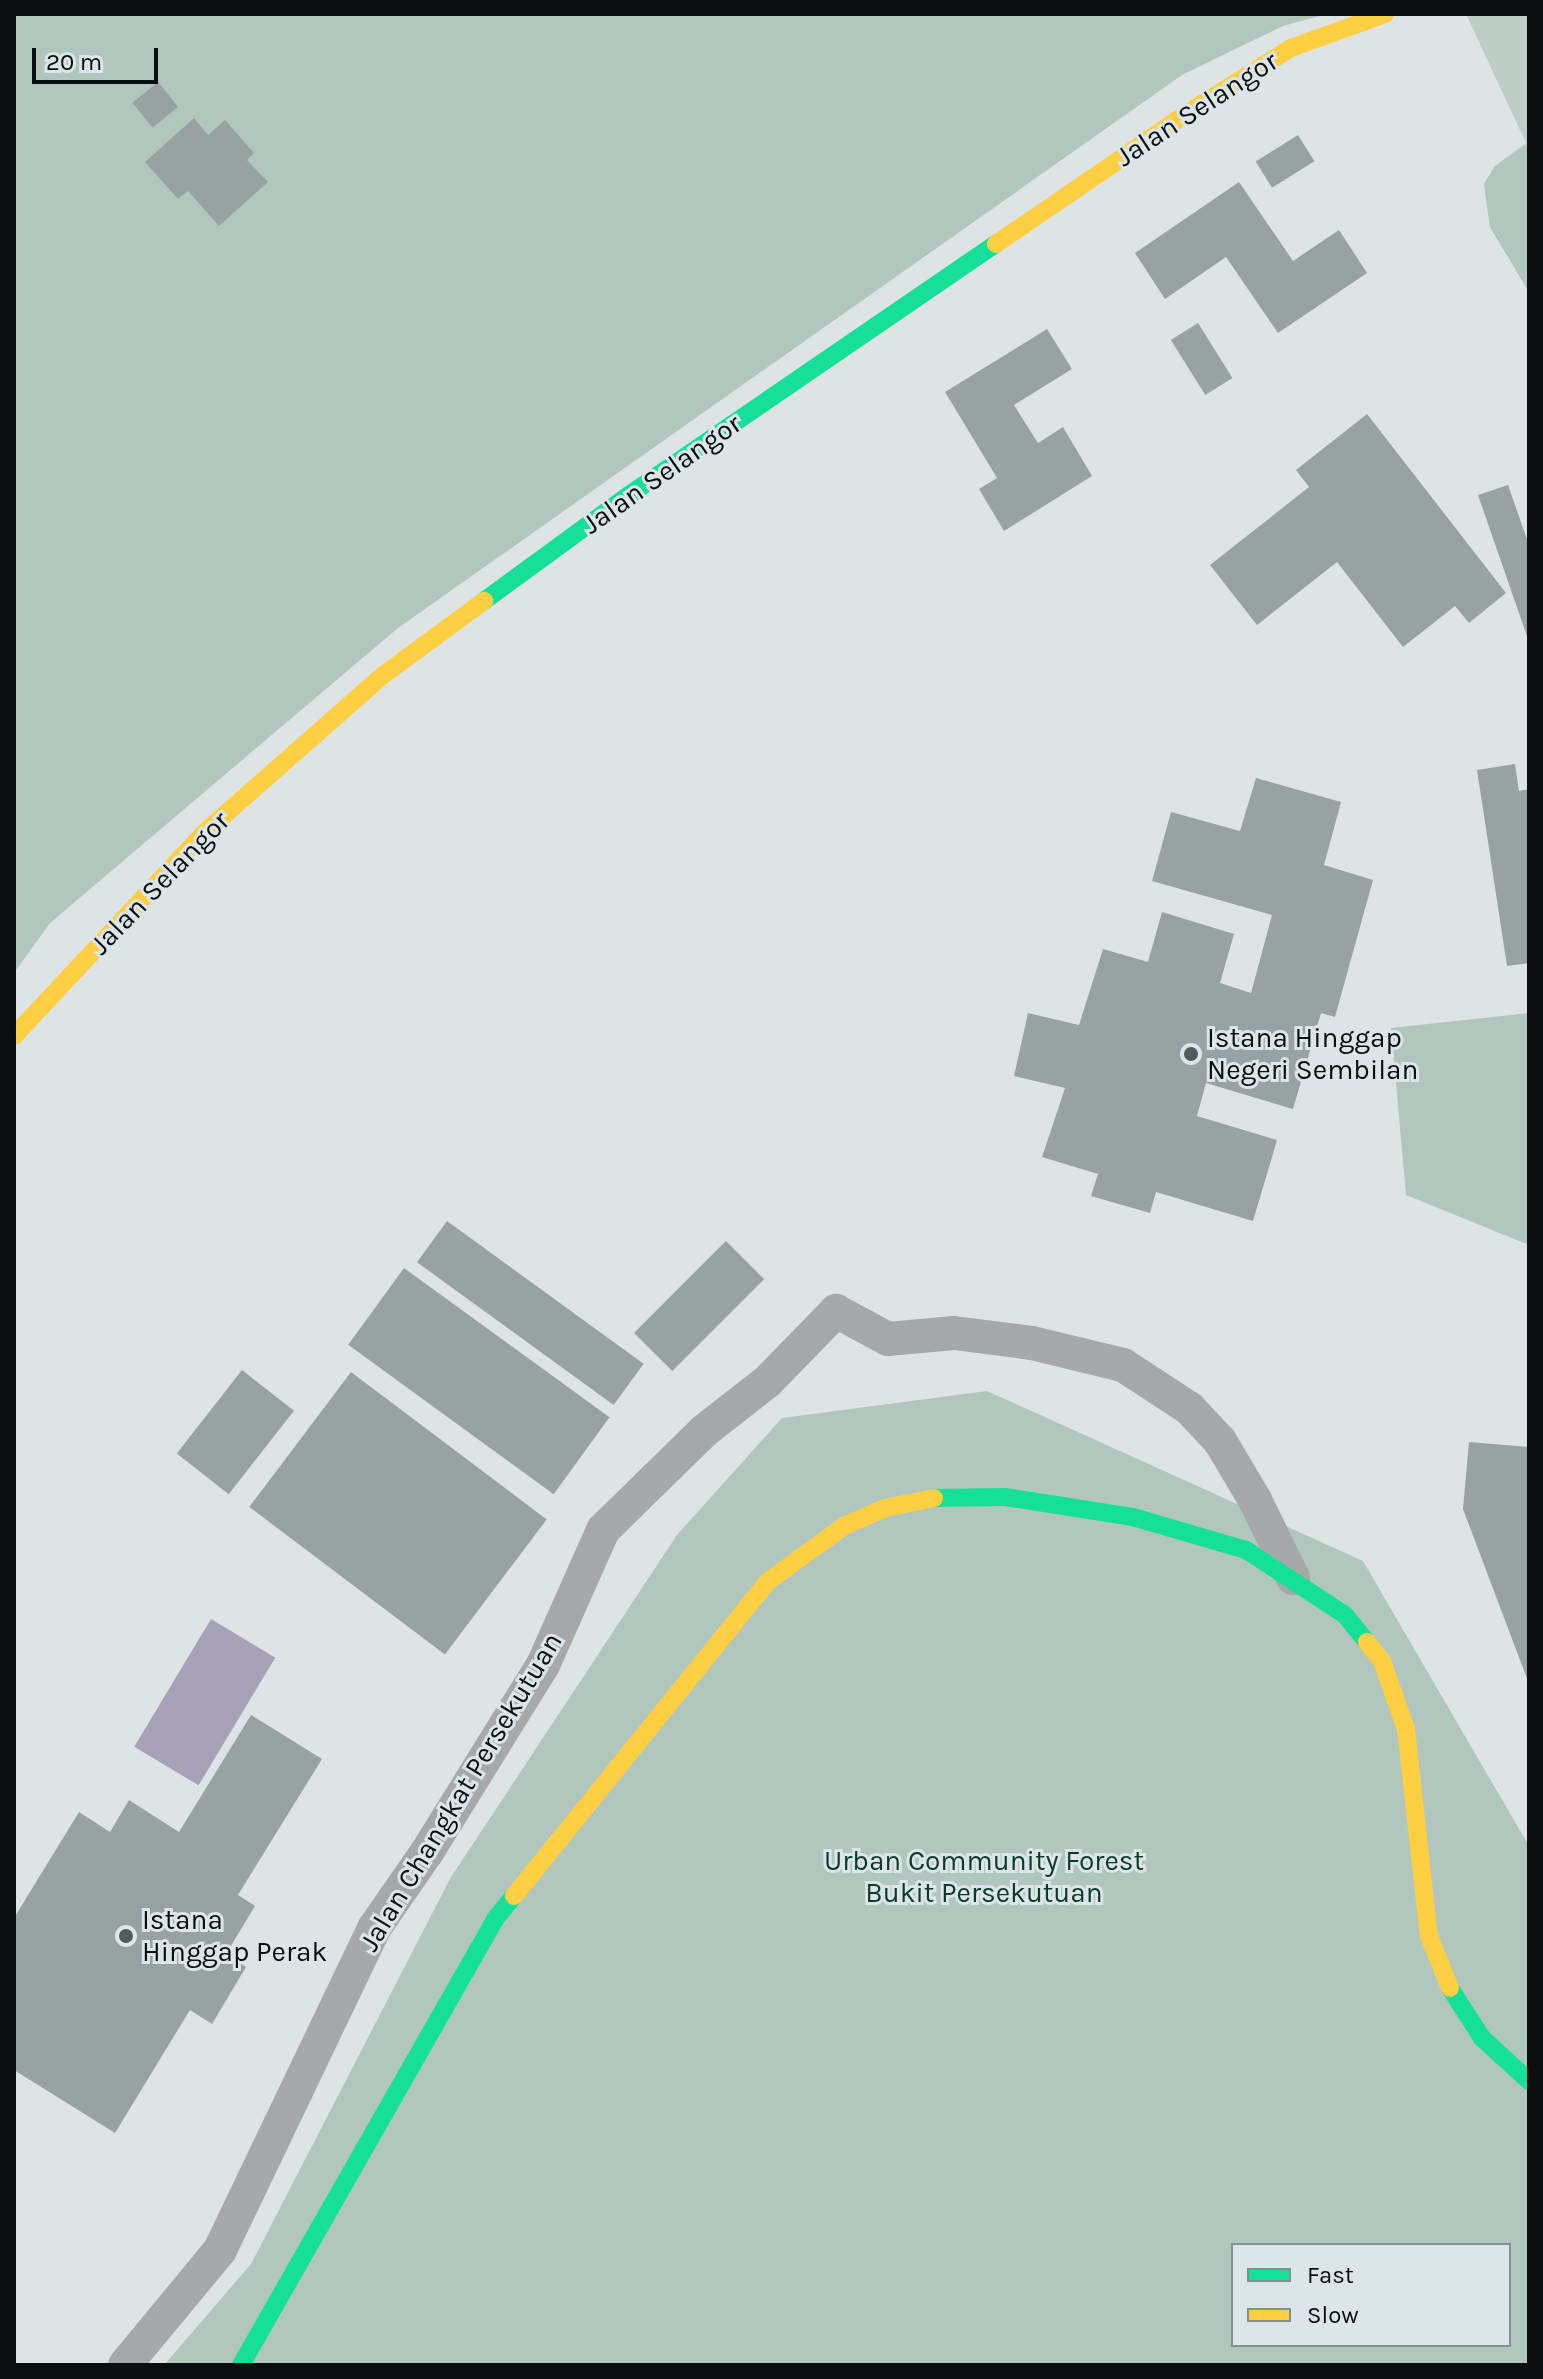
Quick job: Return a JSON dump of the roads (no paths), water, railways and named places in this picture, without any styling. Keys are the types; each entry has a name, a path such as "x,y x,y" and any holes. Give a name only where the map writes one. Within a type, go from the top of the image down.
{"street":[{"name":"Jalan Selangor","path":"14,1036 205,832 382,676 629,495 1189,112 1291,48 1385,14"},
{"name":"Jalan Changkat Persekutuan","path":"125,2365 220,2250 375,1927 427,1852 543,1665 603,1530 704,1431 768,1381 836,1311 888,1339 954,1333 1032,1343 1123,1365 1189,1408 1220,1441 1255,1500 1293,1578"},
{"name":"Jalan Changkat Persekutuan","path":"241,2365 496,1918 767,1582 844,1526 885,1508 926,1498 1005,1497 1133,1517 1246,1550 1345,1615 1382,1661 1406,1729 1429,1936 1445,1979 1482,2038 1529,2081"}],"place":[{"name":"Istana Hinggap Negeri Sembilan","path":"1191,1054"},
{"name":"Istana Hinggap Perak","path":"126,1936"}],"park label":[{"name":"Urban Community Forest Bukit Persekutuan","path":"984,1877"}]}
